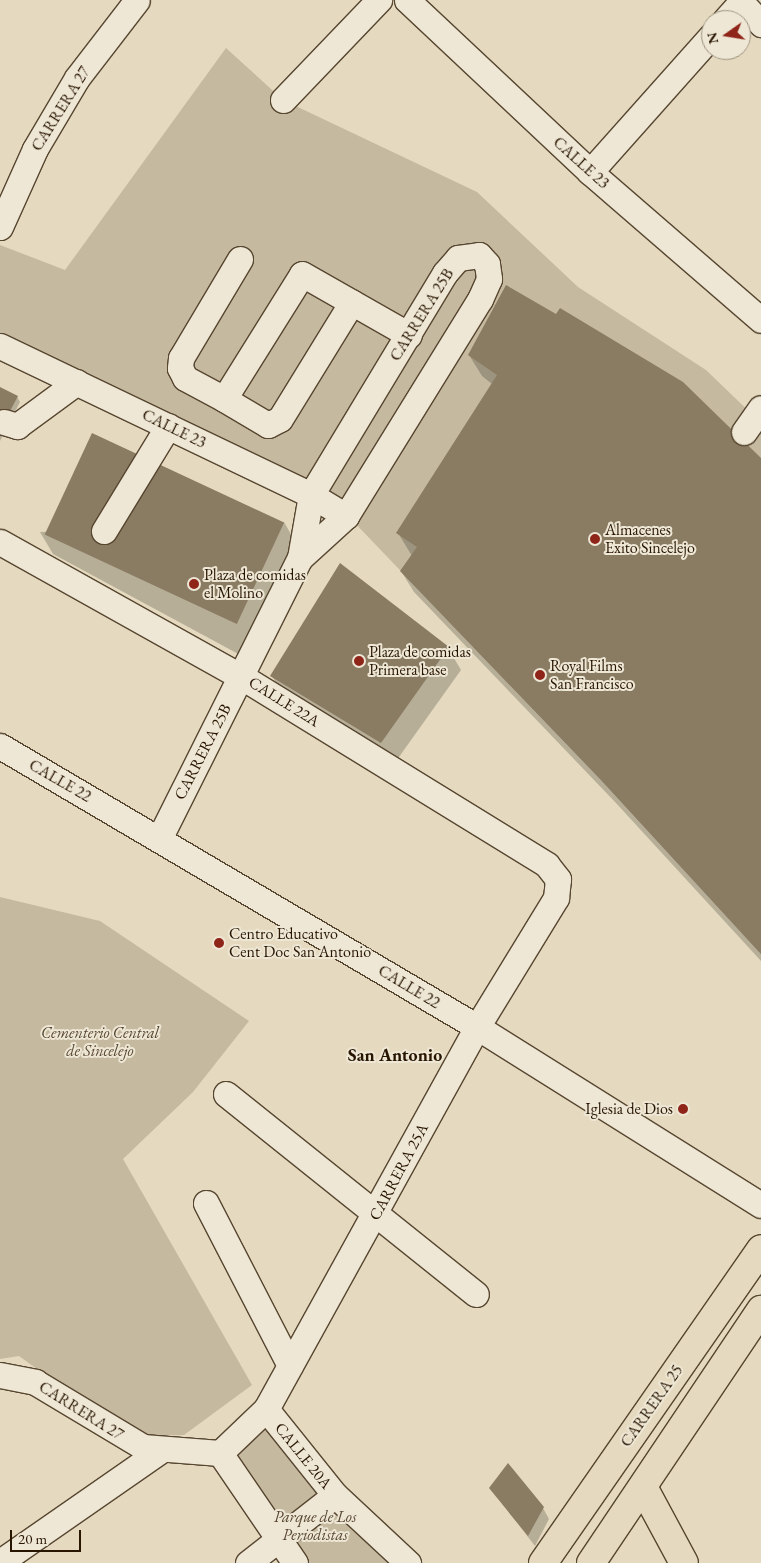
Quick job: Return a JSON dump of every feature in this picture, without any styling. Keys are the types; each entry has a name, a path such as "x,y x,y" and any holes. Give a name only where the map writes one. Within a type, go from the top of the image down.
{"main road":[{"name":"CARRERA 25","path":"543,1563 761,1249"},
{"path":"591,1563 761,1310"},
{"path":"643,1487 684,1563"}],"street":[{"name":"CARRERA 27","path":"0,226 35,149 78,78 137,0"},
{"path":"283,100 379,0"},
{"name":"CALLE 23","path":"407,0 590,172 761,320"},
{"path":"735,7 761,24"},
{"path":"590,172 701,47"},
{"name":"CARRERA 25B","path":"159,839 242,677 300,558 311,495 452,265 458,258 479,255 487,264 489,279 480,299 346,516 300,558"},
{"path":"240,259 181,358 180,368 186,378 268,425 280,419 352,302"},
{"path":"224,399 302,274 409,335"},
{"name":"CALLE 23","path":"0,346 311,495 346,516"},
{"path":"4,422 16,426 77,382"},
{"path":"744,432 761,408"},
{"path":"104,531 168,426"},
{"name":"CALLE 22A","path":"0,542 242,677 547,865 558,879"},
{"name":"CALLE 22","path":"0,746 477,1027 761,1205"},
{"name":"CARRERA 25A","path":"220,1452 266,1409 377,1213 477,1027 556,898 558,879"},
{"path":"226,1094 476,1294"},
{"path":"206,1203 290,1366"},
{"name":"CARRERA 27","path":"0,1375 35,1382 123,1438 160,1451 220,1452"},
{"name":"CALLE 20A","path":"266,1409 335,1495 408,1563"},
{"path":"0,1562 160,1451"},
{"path":"220,1452 295,1563"},
{"path":"248,1563 281,1540 335,1495"}],"green space":[{"path":"226,48 283,100 477,192 578,287 706,370 761,423 761,954 601,780 351,519 0,347 0,245 65,270"},
{"name":"Cementerio Central de Sincelejo","path":"0,897 100,921 249,1021 193,1092 123,1159 252,1385 184,1435 130,1436 19,1356 0,1359"},
{"name":"Parque de Los Periodistas","path":"266,1409 408,1563 295,1563 220,1453"}],"building":[{"path":"506,285 556,314 560,308 683,382 761,458 761,954 601,780 400,571 417,547 396,533 497,375 468,355"},
{"path":"0,387 18,396 0,430"},
{"name":"Plaza de comidas el Molino","path":"92,433 284,523 237,624 45,535"},
{"name":"Plaza de comidas Primera base","path":"340,563 449,647 381,743 270,676"},
{"path":"508,1463 544,1507 528,1536 489,1488"}],"place":[{"name":"Almacenes Exito Sincelejo","path":"595,539"},
{"name":"Plaza de comidas el Molino","path":"194,584"},
{"name":"Plaza de comidas Primera base","path":"359,661"},
{"name":"Royal Films San Francisco","path":"540,675"},
{"name":"Centro Educativo Cent Doc San Antonio","path":"219,943"},
{"name":"Iglesia de Dios","path":"683,1109"}],"district":[{"name":"San Antonio","path":"395,1055"}]}
